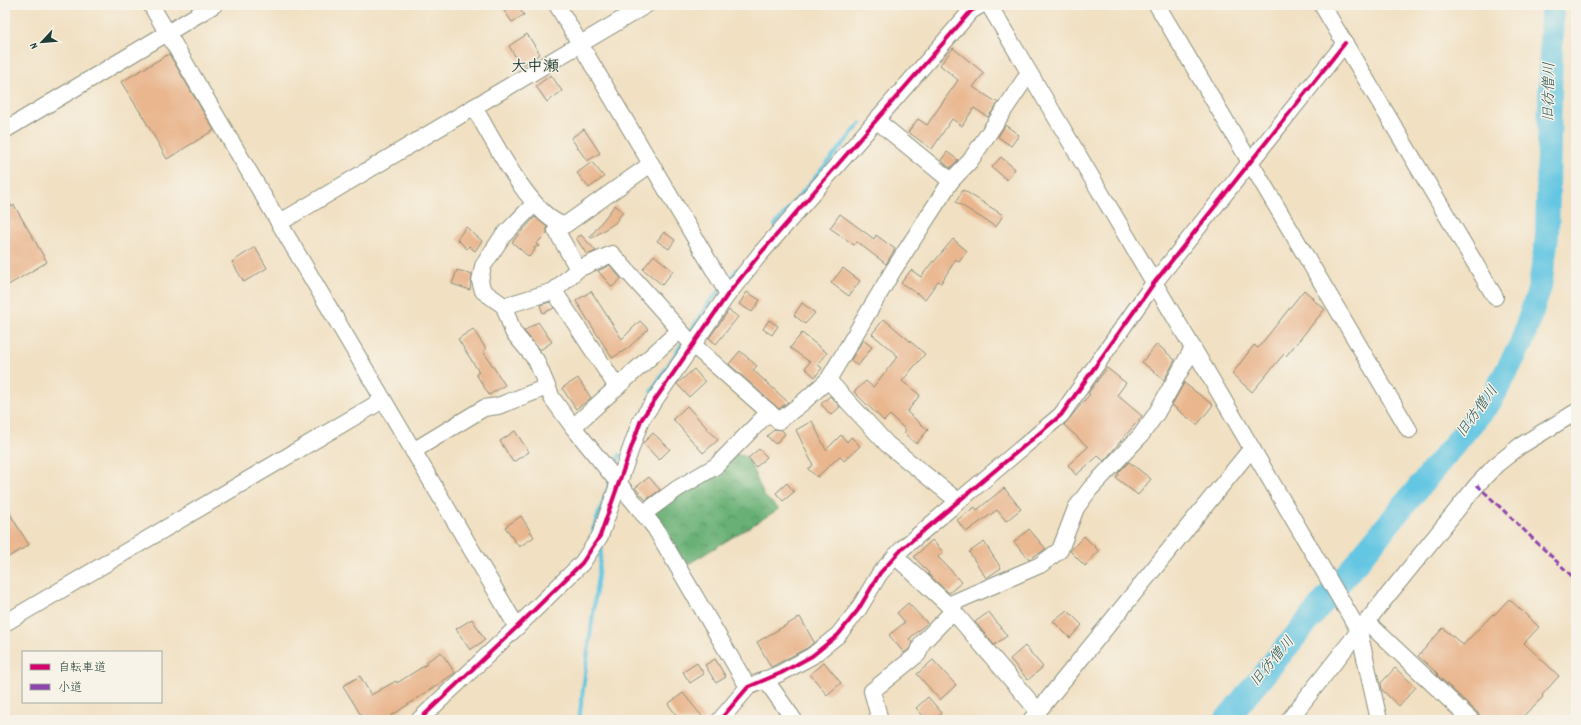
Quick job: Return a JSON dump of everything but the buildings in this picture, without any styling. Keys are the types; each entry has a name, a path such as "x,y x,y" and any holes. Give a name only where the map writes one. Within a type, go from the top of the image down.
{"street":[{"path":"151,5 517,627"},
{"path":"5,130 214,5"},
{"path":"557,5 728,294"},
{"path":"279,223 646,5"},
{"path":"419,720 582,563 600,536 642,420 692,344 737,281 971,11 981,5"},
{"path":"988,5 1252,448 1363,627 1470,720"},
{"path":"1157,5 1409,430"},
{"path":"1322,5 1496,297"},
{"path":"720,720 748,687 781,673 812,656 838,635 858,610 880,573 903,548 1061,415 1154,282 1345,43"},
{"path":"504,306 554,291 578,269 612,254 692,344 779,420 802,403 828,380 894,269 951,181 970,161 1029,73"},
{"path":"474,107 510,170 534,204 559,224 565,225 651,164"},
{"path":"876,120 951,181"},
{"path":"534,204 502,237 483,266 480,281 483,291 504,306 513,332 536,360 552,398 572,427 619,482 655,528 748,687"},
{"path":"559,224 556,230 578,269"},
{"path":"554,291 617,387"},
{"path":"572,427 679,331"},
{"path":"880,720 872,691 918,654 922,643 951,608 1040,565 1060,550 1076,508 1090,489 1141,435 1156,414 1193,348"},
{"path":"828,380 887,444 958,501"},
{"path":"413,451 484,408 498,406 547,387"},
{"path":"5,623 383,400"},
{"path":"643,514 677,489 716,466 769,412"},
{"path":"1289,720 1477,485 1496,465 1520,446 1576,412"},
{"path":"895,556 951,608 1035,716 1252,448"},
{"path":"1363,627 1379,720"},
{"path":"765,679 794,720"}],"green space":[{"path":"731,451 748,458 764,496 779,509 680,569 647,512"}],"waterway":[{"name":"旧彷僧川","path":"1226,720 1491,400 1521,344 1540,287 1547,236 1552,5"},
{"path":"775,225 861,123"},
{"path":"726,283 738,269"},
{"path":"688,335 709,303 721,289"},
{"path":"651,392 684,341"},
{"path":"614,471 620,455"},
{"path":"596,535 593,530 611,480"},
{"path":"579,720 602,545 601,542"}],"marked path":[{"path":"1477,485 1576,580"}],"cycle path":[{"path":"419,720 582,563 600,536 641,420 728,294 760,254 971,11 981,5"},
{"path":"720,720 748,687 781,673 812,656 838,635 858,610 880,573 903,548 1061,415 1154,283 1345,43"}],"district":[{"name":"大中瀬","path":"535,67"}]}
